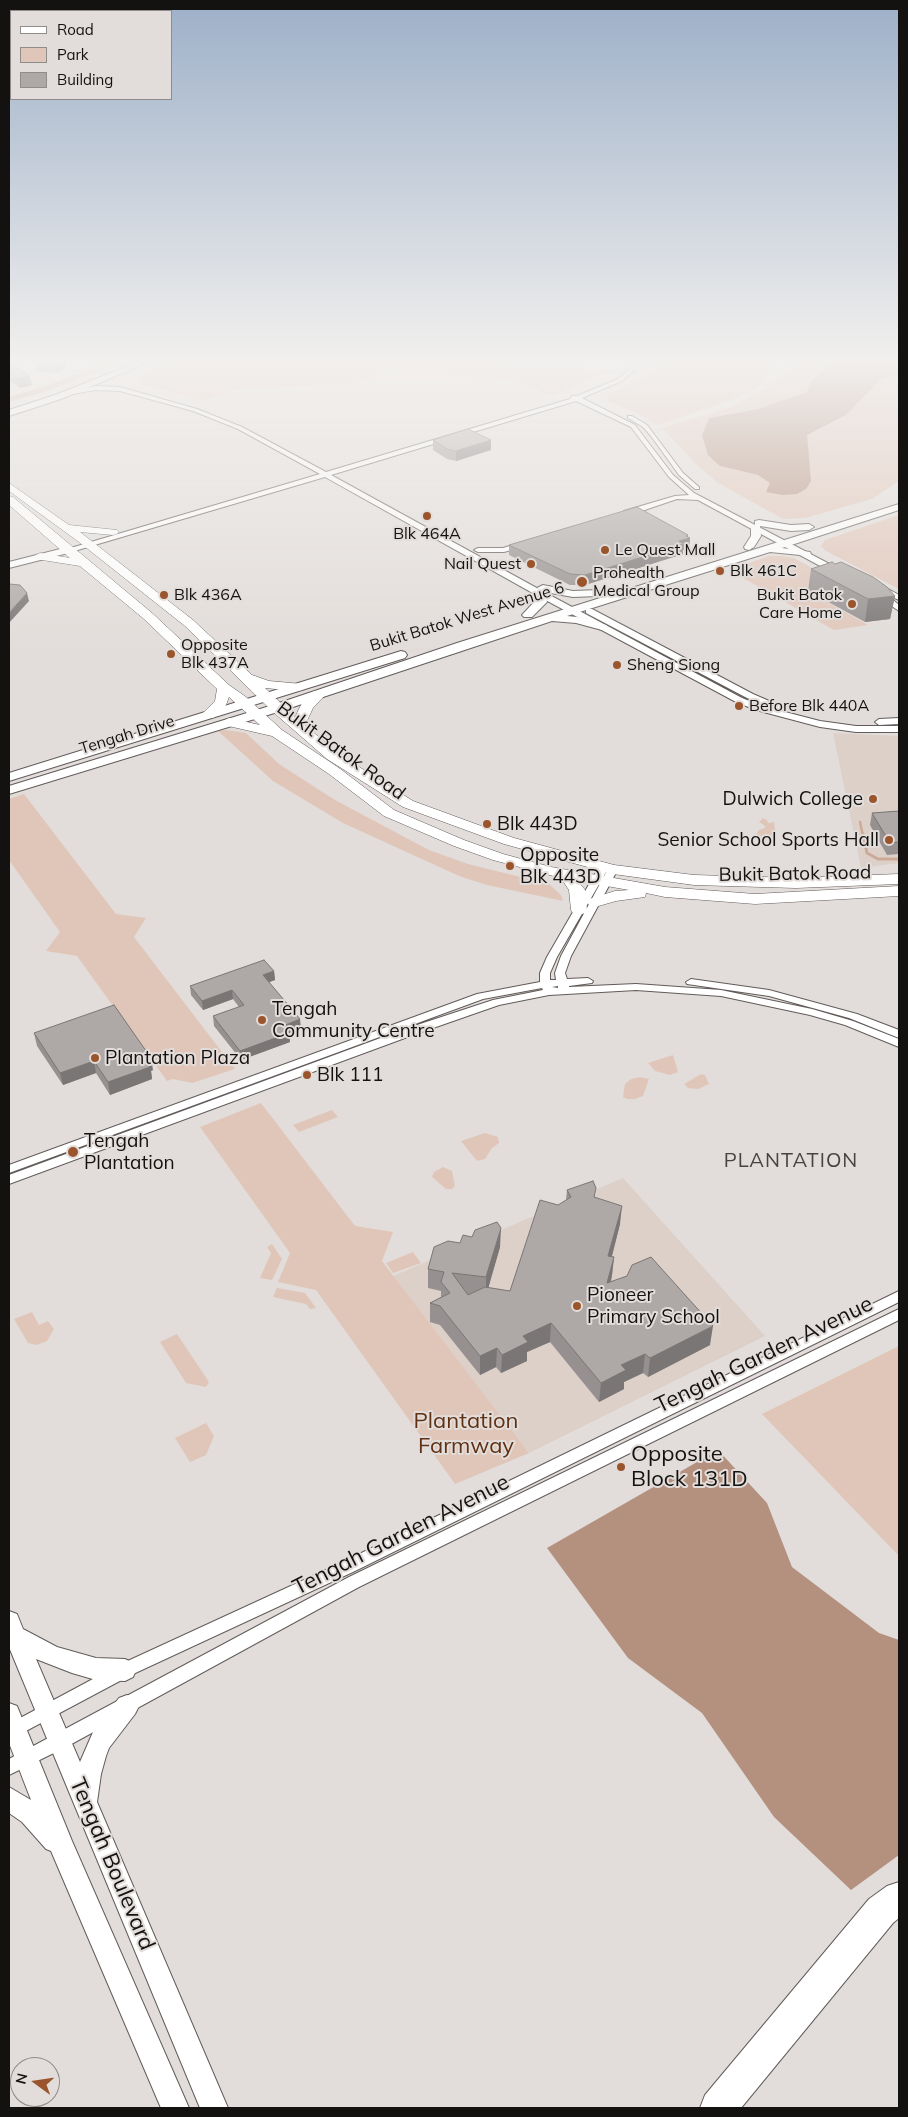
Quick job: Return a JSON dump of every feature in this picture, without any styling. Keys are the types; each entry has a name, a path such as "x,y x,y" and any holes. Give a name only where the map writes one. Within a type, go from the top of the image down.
{"highway":[{"path":"718,2108 881,1911 899,1898"}],"main road":[{"name":"Bukit Batok Road","path":"9,486 86,542 172,609 220,651 277,708 332,756 408,804 605,875 665,892 755,899 899,891"},
{"name":"Bukit Batok Road","path":"9,499 148,616 224,688 277,733 334,770 389,813 490,854 566,874 796,883 899,879"},
{"path":"65,527 115,534 106,547 106,558"},
{"path":"47,532 36,556 84,564"},
{"path":"148,616 157,610 172,609"},
{"path":"194,659 212,659 220,651"},
{"path":"246,676 267,685 297,687"},
{"path":"208,715 221,702 224,688"},
{"path":"298,726 307,706 319,694"},
{"path":"229,722 277,733"},
{"path":"566,874 577,890 579,910"},
{"path":"595,902 630,894 665,892"}],"street":[{"path":"302,459 478,550 542,591 573,594 598,593"},
{"path":"306,459 739,700 759,708 820,724 856,729 899,729"},
{"path":"9,565 368,459"},
{"path":"327,471 369,459"},
{"path":"658,459 671,476 685,489 846,572"},
{"path":"670,459 687,481 757,526 809,527"},
{"path":"616,516 677,497 685,489"},
{"path":"677,497 700,498"},
{"name":"Bukit Batok West Avenue 6","path":"245,704 528,615 624,594 766,550 809,527 899,497"},
{"name":"Bukit Batok West Avenue 6","path":"256,714 544,620 598,593 749,546 822,532 899,507"},
{"path":"749,546 756,536 757,526"},
{"path":"809,552 812,540 822,532"},
{"path":"478,550 504,550 532,542"},
{"path":"495,560 504,550"},
{"path":"766,550 809,552"},
{"path":"9,561 36,556"},
{"path":"899,598 872,586 899,609"},
{"path":"528,615 541,602 542,591"},
{"path":"603,623 606,606 624,594"},
{"path":"544,620 571,619 603,623 750,696 779,707 811,716 840,720 899,721"},
{"name":"Tengah Drive","path":"9,777 245,704"},
{"name":"Tengah Drive","path":"9,790 256,714"},
{"path":"563,987 560,973 566,956 595,902 605,875"},
{"path":"547,988 545,973 552,957 579,910 605,875"},
{"path":"9,1169 405,1028 547,988 635,980 722,985 770,993 819,1005 899,1034"},
{"path":"563,987 636,987 720,993 812,1012 849,1023 899,1043"},
{"path":"9,1180 405,1028"},
{"name":"Tengah Garden Avenue","path":"18,1763 523,1490 899,1296"},
{"name":"Tengah Garden Avenue","path":"11,1725 47,1712 124,1670 350,1566 523,1490 899,1314"},
{"path":"12,1628 49,1654 72,1663 96,1669 124,1670"},
{"name":"Tengah Boulevard","path":"12,1628 214,2108"},
{"path":"86,1802 89,1774 94,1756 101,1740 126,1706"},
{"name":"Tengah Boulevard","path":"11,1725 18,1763 62,1847 175,2108"},
{"path":"9,1799 31,1814 62,1847"}],"shaded area":[{"path":"712,459 809,459 811,481 806,489 797,494 782,495 766,492 770,483 758,475 720,466"},
{"name":"Dulwich College","path":"833,733 899,736 899,863 861,868"},
{"name":"Pioneer Primary School","path":"623,1178 765,1336 529,1453 393,1276"},
{"path":"718,1450 767,1503 792,1567 879,1633 899,1640 899,1855 851,1890 774,1817 702,1713 628,1658 547,1548"}],"green space":[{"path":"691,459 718,459 720,466 758,475 771,483 766,492 798,459 899,459 899,481 872,499 805,518 783,519 718,483"},
{"path":"899,515 899,589 826,551 821,546 825,540"},
{"path":"769,556 794,558 837,582 809,592 868,625 834,630 729,570"},
{"path":"226,730 246,733 279,764 335,800 429,850 468,864 549,884 561,895 563,901 487,885 459,876 343,823 273,781 218,731"},
{"path":"24,794 116,914 146,918 134,937 235,1069 192,1083 173,1079 167,1081 77,956 46,951 60,932 9,860 9,799"},
{"path":"763,818 768,823 774,822 776,837 767,839 766,842 761,841 755,836 759,830 765,828 759,822"},
{"path":"673,1055 678,1072 670,1075 655,1071 648,1063"},
{"path":"701,1074 705,1075 709,1084 698,1089 688,1088 684,1084"},
{"path":"640,1077 649,1079 643,1096 635,1099 623,1097 625,1084 631,1079"},
{"name":"Plantation Farmway","path":"261,1103 355,1226 393,1232 382,1261 529,1453 455,1484 316,1290 278,1282 290,1253 200,1127"},
{"path":"332,1110 338,1117 299,1132 293,1125"},
{"path":"485,1133 498,1137 499,1143 492,1148 485,1159 477,1161 461,1141"},
{"path":"443,1167 452,1171 455,1186 452,1189 446,1189 432,1177 434,1172"},
{"path":"272,1244 282,1259 272,1280 260,1278 271,1253 267,1247"},
{"path":"413,1252 421,1263 393,1273 386,1263"},
{"path":"277,1288 305,1293 316,1308 310,1309 306,1304 273,1297"},
{"path":"32,1312 39,1325 48,1321 54,1329 47,1341 37,1345 28,1343 14,1319"},
{"path":"177,1334 209,1382 206,1387 186,1383 160,1342"},
{"path":"899,1346 899,1556 762,1414"},
{"path":"206,1423 214,1436 206,1455 190,1462 175,1438"}],"building":[{"name":"Le Quest Mall","path":"637,507 688,535 686,536 690,538 679,541 684,544 585,575 570,574 509,545"},
{"path":"832,562 835,564 841,562 873,577 887,587 895,596 868,599 811,569"},
{"path":"9,584 20,585 27,593 9,613"},
{"path":"899,811 899,842 890,843 872,813"},
{"name":"Tengah Community Centre","path":"264,960 274,971 263,975 300,1019 283,1026 289,1033 240,1051 213,1016 244,1005 232,990 202,1001 190,986"},
{"name":"Plantation Plaza","path":"114,1005 151,1058 145,1060 150,1067 108,1082 94,1061 60,1073 34,1033"},
{"name":"Pioneer Primary School","path":"593,1181 596,1188 594,1197 622,1206 608,1256 614,1257 607,1283 627,1276 632,1265 651,1257 713,1326 650,1358 645,1354 621,1365 626,1370 601,1383 551,1323 523,1336 528,1342 502,1355 497,1348 480,1356 440,1306 430,1303 450,1293 441,1282 444,1272 428,1269 434,1247 448,1241 460,1243 463,1235 472,1237 475,1230 497,1222 501,1228 486,1277 452,1273 468,1295 485,1287 510,1291 540,1200 558,1205 571,1197 567,1190"}],"waterway":[{"path":"860,822 863,836"},
{"path":"863,834 867,853 878,859 899,859"}],"place":[{"name":"Blk 464A","path":"427,516"},
{"name":"Le Quest Mall","path":"605,550"},
{"name":"Nail Quest","path":"531,564"},
{"name":"Blk 461C","path":"720,571"},
{"name":"Prohealth Medical Group","path":"582,582"},
{"name":"Blk 436A","path":"164,595"},
{"name":"Bukit Batok Care Home","path":"852,604"},
{"name":"Opposite Blk 437A","path":"171,654"},
{"name":"Sheng Siong","path":"617,665"},
{"name":"Before Blk 440A","path":"739,706"},
{"name":"Dulwich College","path":"873,799"},
{"name":"Blk 443D","path":"487,824"},
{"name":"Senior School Sports Hall","path":"889,840"},
{"name":"Opposite Blk 443D","path":"510,866"},
{"name":"Tengah Community Centre","path":"262,1020"},
{"name":"Plantation Plaza","path":"95,1058"},
{"name":"Blk 111","path":"307,1075"},
{"name":"Tengah Plantation","path":"73,1152"},
{"name":"Pioneer Primary School","path":"577,1306"},
{"name":"Opposite Block 131D","path":"621,1467"}],"district":[{"name":"PLANTATION","path":"791,1161"}]}
